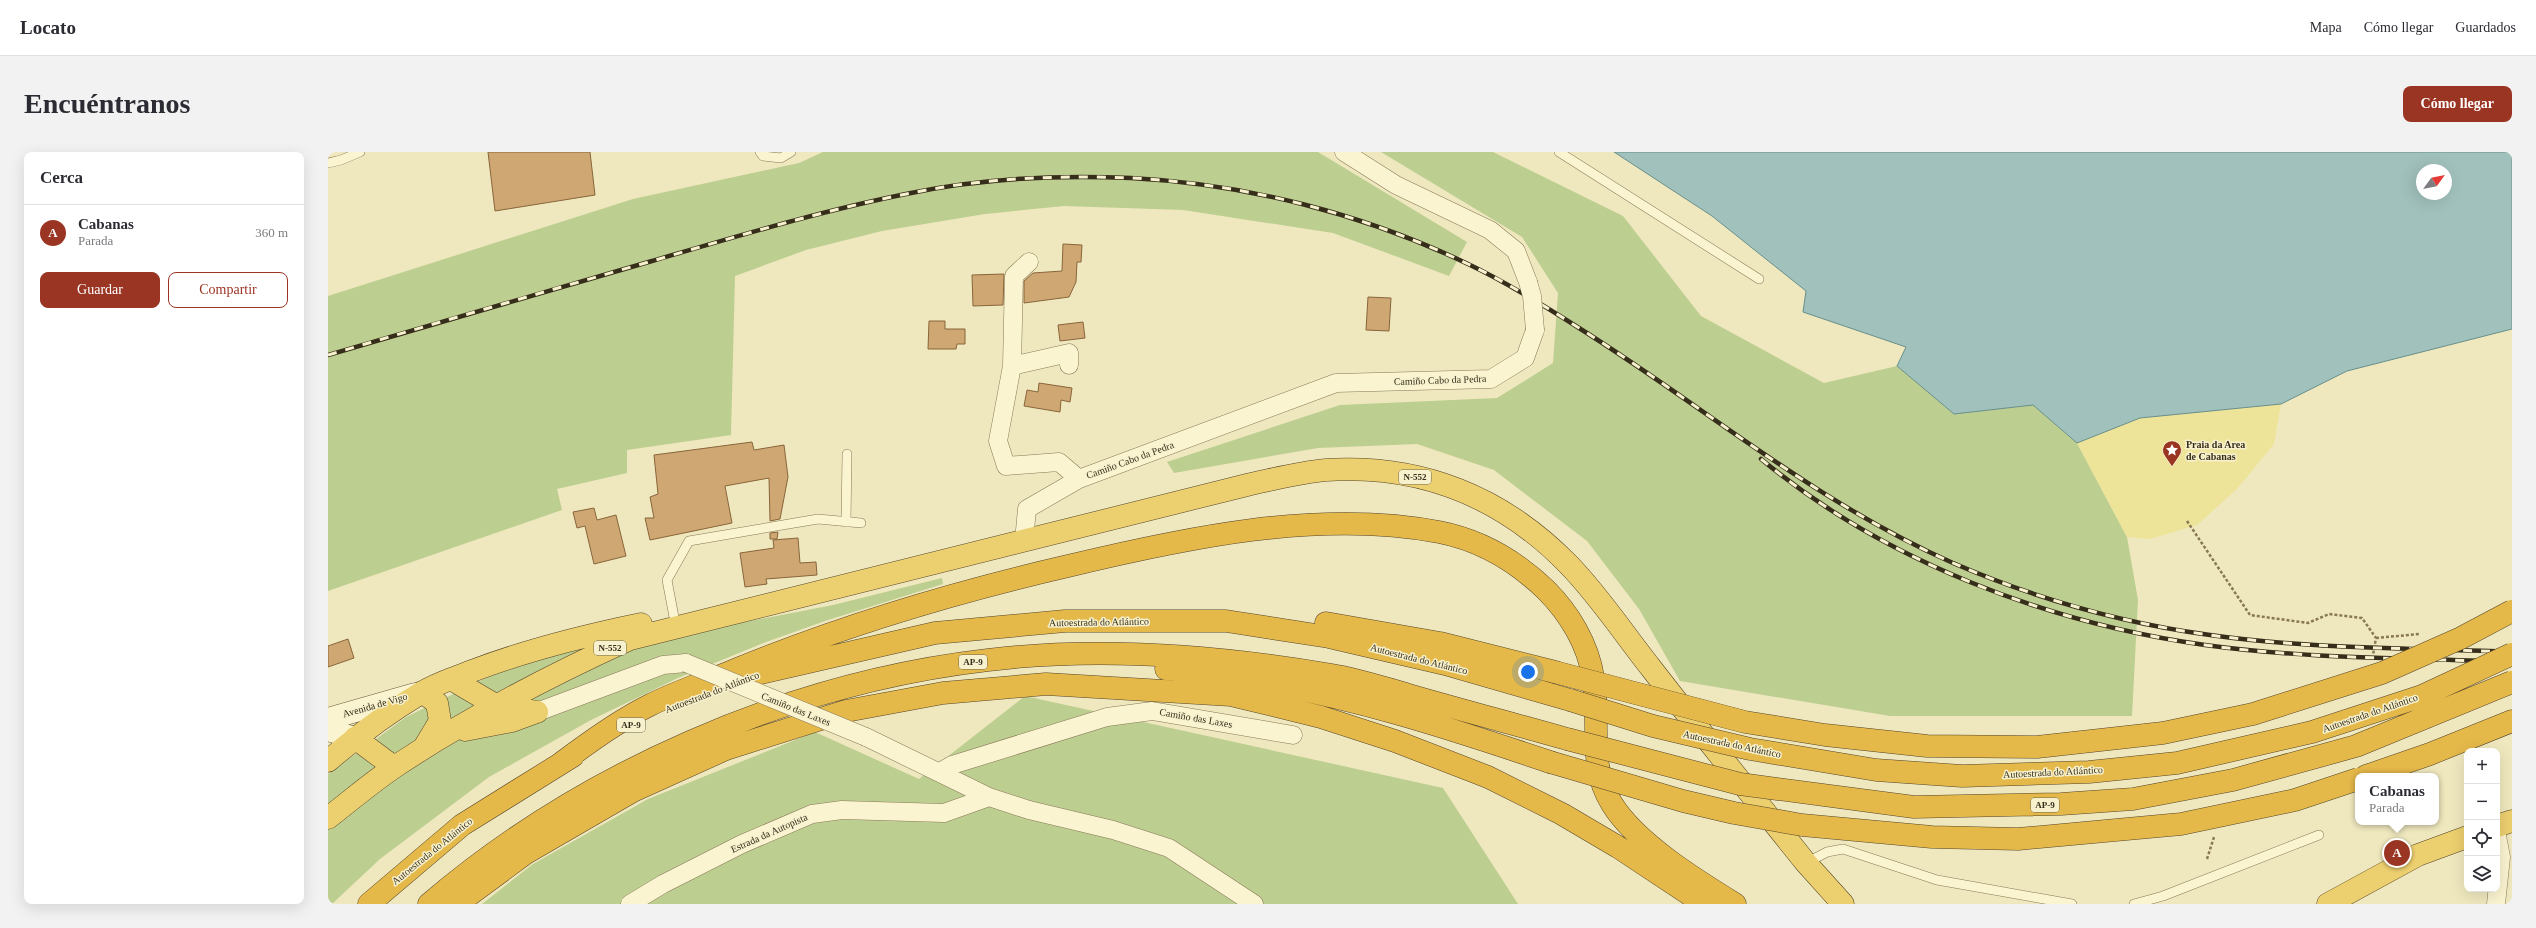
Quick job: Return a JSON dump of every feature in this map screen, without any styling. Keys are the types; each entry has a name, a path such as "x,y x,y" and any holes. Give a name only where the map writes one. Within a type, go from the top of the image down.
{"highway":[{"name":"N-552","path":"328,818 394,767 423,749 542,679 630,639 813,592 1250,484 1325,470 1377,471 1399,474 1461,490 1506,512 1530,529 1570,566 1806,863 1843,904"},
{"path":"560,764 598,734 652,704 797,644 877,616 993,583 1143,548 1222,534 1311,525 1381,525 1412,528 1443,532 1486,547 1525,572 1561,607 1582,641 1594,678 1597,767 1612,804 1643,840 1709,888 1735,904"},
{"name":"N-552","path":"328,761 355,738 422,692 451,679 509,657 592,634 674,617 813,592"},
{"path":"936,633 1002,612 1086,606 1168,607 1278,616 1348,626 1440,643 1744,722 1826,735 1927,746 2037,747 2163,733 2253,714 2382,673 2461,638 2512,611"},
{"name":"Autoestrada do Atlántico","path":"369,904 462,825 560,764 648,716 751,675 936,633 1065,621 1226,621 1329,637 1445,664 1570,700 1653,726 1750,749 1876,770 1962,776 2089,772 2178,763 2312,732 2422,696 2512,654"},
{"name":"AP-9","path":"429,904 503,845 628,771 744,720 853,685 951,665 990,659 1066,655 1200,656 1336,675 1566,739 1740,784 1914,807 2061,804 2133,798 2233,780 2356,746 2512,682"},
{"path":"853,685 909,685 1014,669 1083,665 1185,670 1278,684 1345,699 1430,722 1550,762 1683,801 1734,813 1802,825 1932,837 2018,839 2181,824 2295,800 2355,780"},
{"path":"451,679 497,706 537,712"},
{"path":"457,904 526,853 633,791 726,749 846,711 943,693 1046,684 1231,695 1321,717 1395,741 1488,777 1562,814 1618,847 1704,904"},
{"path":"422,692 437,703 440,721 423,749"},
{"path":"450,733 512,721 537,712"},
{"path":"2375,773 2430,754 2512,721"},
{"path":"355,738 394,767"},
{"path":"2501,836 2512,821"},
{"path":"2328,904 2418,856 2464,838"},
{"path":"2356,904 2464,839"}],"main road":[{"name":"Avenida de Vigo","path":"328,719 422,692"},
{"name":"Avenida de Vigo","path":"328,730 355,738"}],"street":[{"name":"Camiño Cabo da Pedra","path":"1024,541 1027,509 1079,479 1336,383 1492,379 1525,358 1535,330 1532,296 1516,252 1490,230 1396,185 1344,152"},
{"name":"Camiño Cabo da Pedra","path":"1029,262 1014,276 1012,366 998,441 1006,466 1059,462 1079,479"},
{"path":"1012,366 1069,353 1070,365"},
{"name":"Camiño das Laxes","path":"537,712 663,665 686,663 866,737 989,797 1029,810 1113,830 1169,848 1254,904"},
{"name":"Camiño das Laxes","path":"940,772 952,765 1046,734 1107,717 1152,711 1293,735"},
{"name":"Estrada da Autopista","path":"630,904 663,884 736,847 812,814 842,810 944,813 989,797"},
{"path":"2496,904 2501,857 2501,836"}],"lane":[{"path":"328,163 342,160 360,152"},
{"path":"760,152 762,156 781,158 791,152"},
{"path":"1559,152 1759,279"},
{"path":"846,522 847,454"},
{"path":"674,617 667,580 689,541 818,519 861,523"},
{"path":"2134,904 2164,896 2319,835"},
{"path":"1806,863 1827,852 1843,849 1937,880 2072,904"}],"path":[{"path":"2187,521 2250,615 2308,623 2329,614 2362,618 2376,638 2373,659"}],"green space":[{"path":"823,152 1318,152 1467,242 1449,276 1333,233 1183,210 1064,206 985,214 882,231 806,250 735,276 731,435 627,450 627,473 557,489 562,510 328,591 328,296 633,199 799,163"},
{"path":"1381,152 1493,152 1623,216 1701,316 1824,383 1897,366 1954,414 2033,405 2077,443 2127,537 2138,600 2132,716 1890,716 1680,681 1639,609 1587,541 1494,470 1417,444 1318,448 1174,473 1167,462 1340,405 1497,398 1553,363 1558,293 1522,237"},
{"path":"942,578 943,584 828,620 766,642 678,678 591,720 489,777 380,859 332,904 328,904 328,774 406,717 494,674 600,640 740,623 833,605"},
{"path":"1025,696 1443,788 1518,904 482,904 533,864 648,799 815,732 919,779"}],"sand":[{"name":"Praia da Area de Cabanas","path":"2281,404 2274,444 2237,489 2197,525 2150,539 2127,537 2077,443 2140,418"}],"water":[{"path":"1614,152 2512,152 2512,329 2347,371 2281,404 2140,418 2077,443 2033,405 1954,414 1897,366 1906,347 1803,312 1806,291 1712,216"}],"building":[{"path":"488,152 590,152 595,195 495,211"},
{"path":"1063,244 1082,245 1081,262 1077,262 1076,282 1069,297 1024,303 1024,281 1033,273 1062,271"},
{"path":"1004,274 1003,305 973,306 972,275"},
{"path":"1368,297 1391,298 1389,331 1366,330"},
{"path":"929,321 945,321 945,329 965,329 965,344 957,344 956,349 928,349"},
{"path":"1083,322 1085,338 1060,341 1058,325"},
{"path":"1039,383 1072,388 1070,402 1061,400 1060,412 1024,406 1027,390 1038,392"},
{"path":"752,442 754,450 784,445 788,477 780,519 770,521 769,478 725,486 732,523 650,540 645,518 654,518 650,497 658,494 654,455"},
{"path":"594,508 597,520 616,515 626,556 594,564 585,526 577,528 573,512"},
{"path":"778,532 777,539 770,539 770,533"},
{"path":"798,538 800,563 816,562 817,575 766,579 767,584 745,587 740,553 774,548 773,540"},
{"path":"348,639 354,658 328,667 328,646"}],"railway":[{"path":"328,355 813,215 911,193 966,184 1049,177 1104,177 1175,181 1218,187 1304,204 1388,230 1468,264 1524,294 1626,358 1807,483 1854,512 1902,539 1953,563 2015,587 2079,608 2144,624 2247,640 2361,647 2512,652"},
{"path":"1761,459 1809,495 1860,528 1914,557 1970,582 2028,603 2086,621 2146,635 2243,650 2358,657 2512,662"}],"place":[{"name":"Praia da Area de Cabanas","path":"2172,467"},
{"name":"Cabanas","path":"2397,853"}]}
